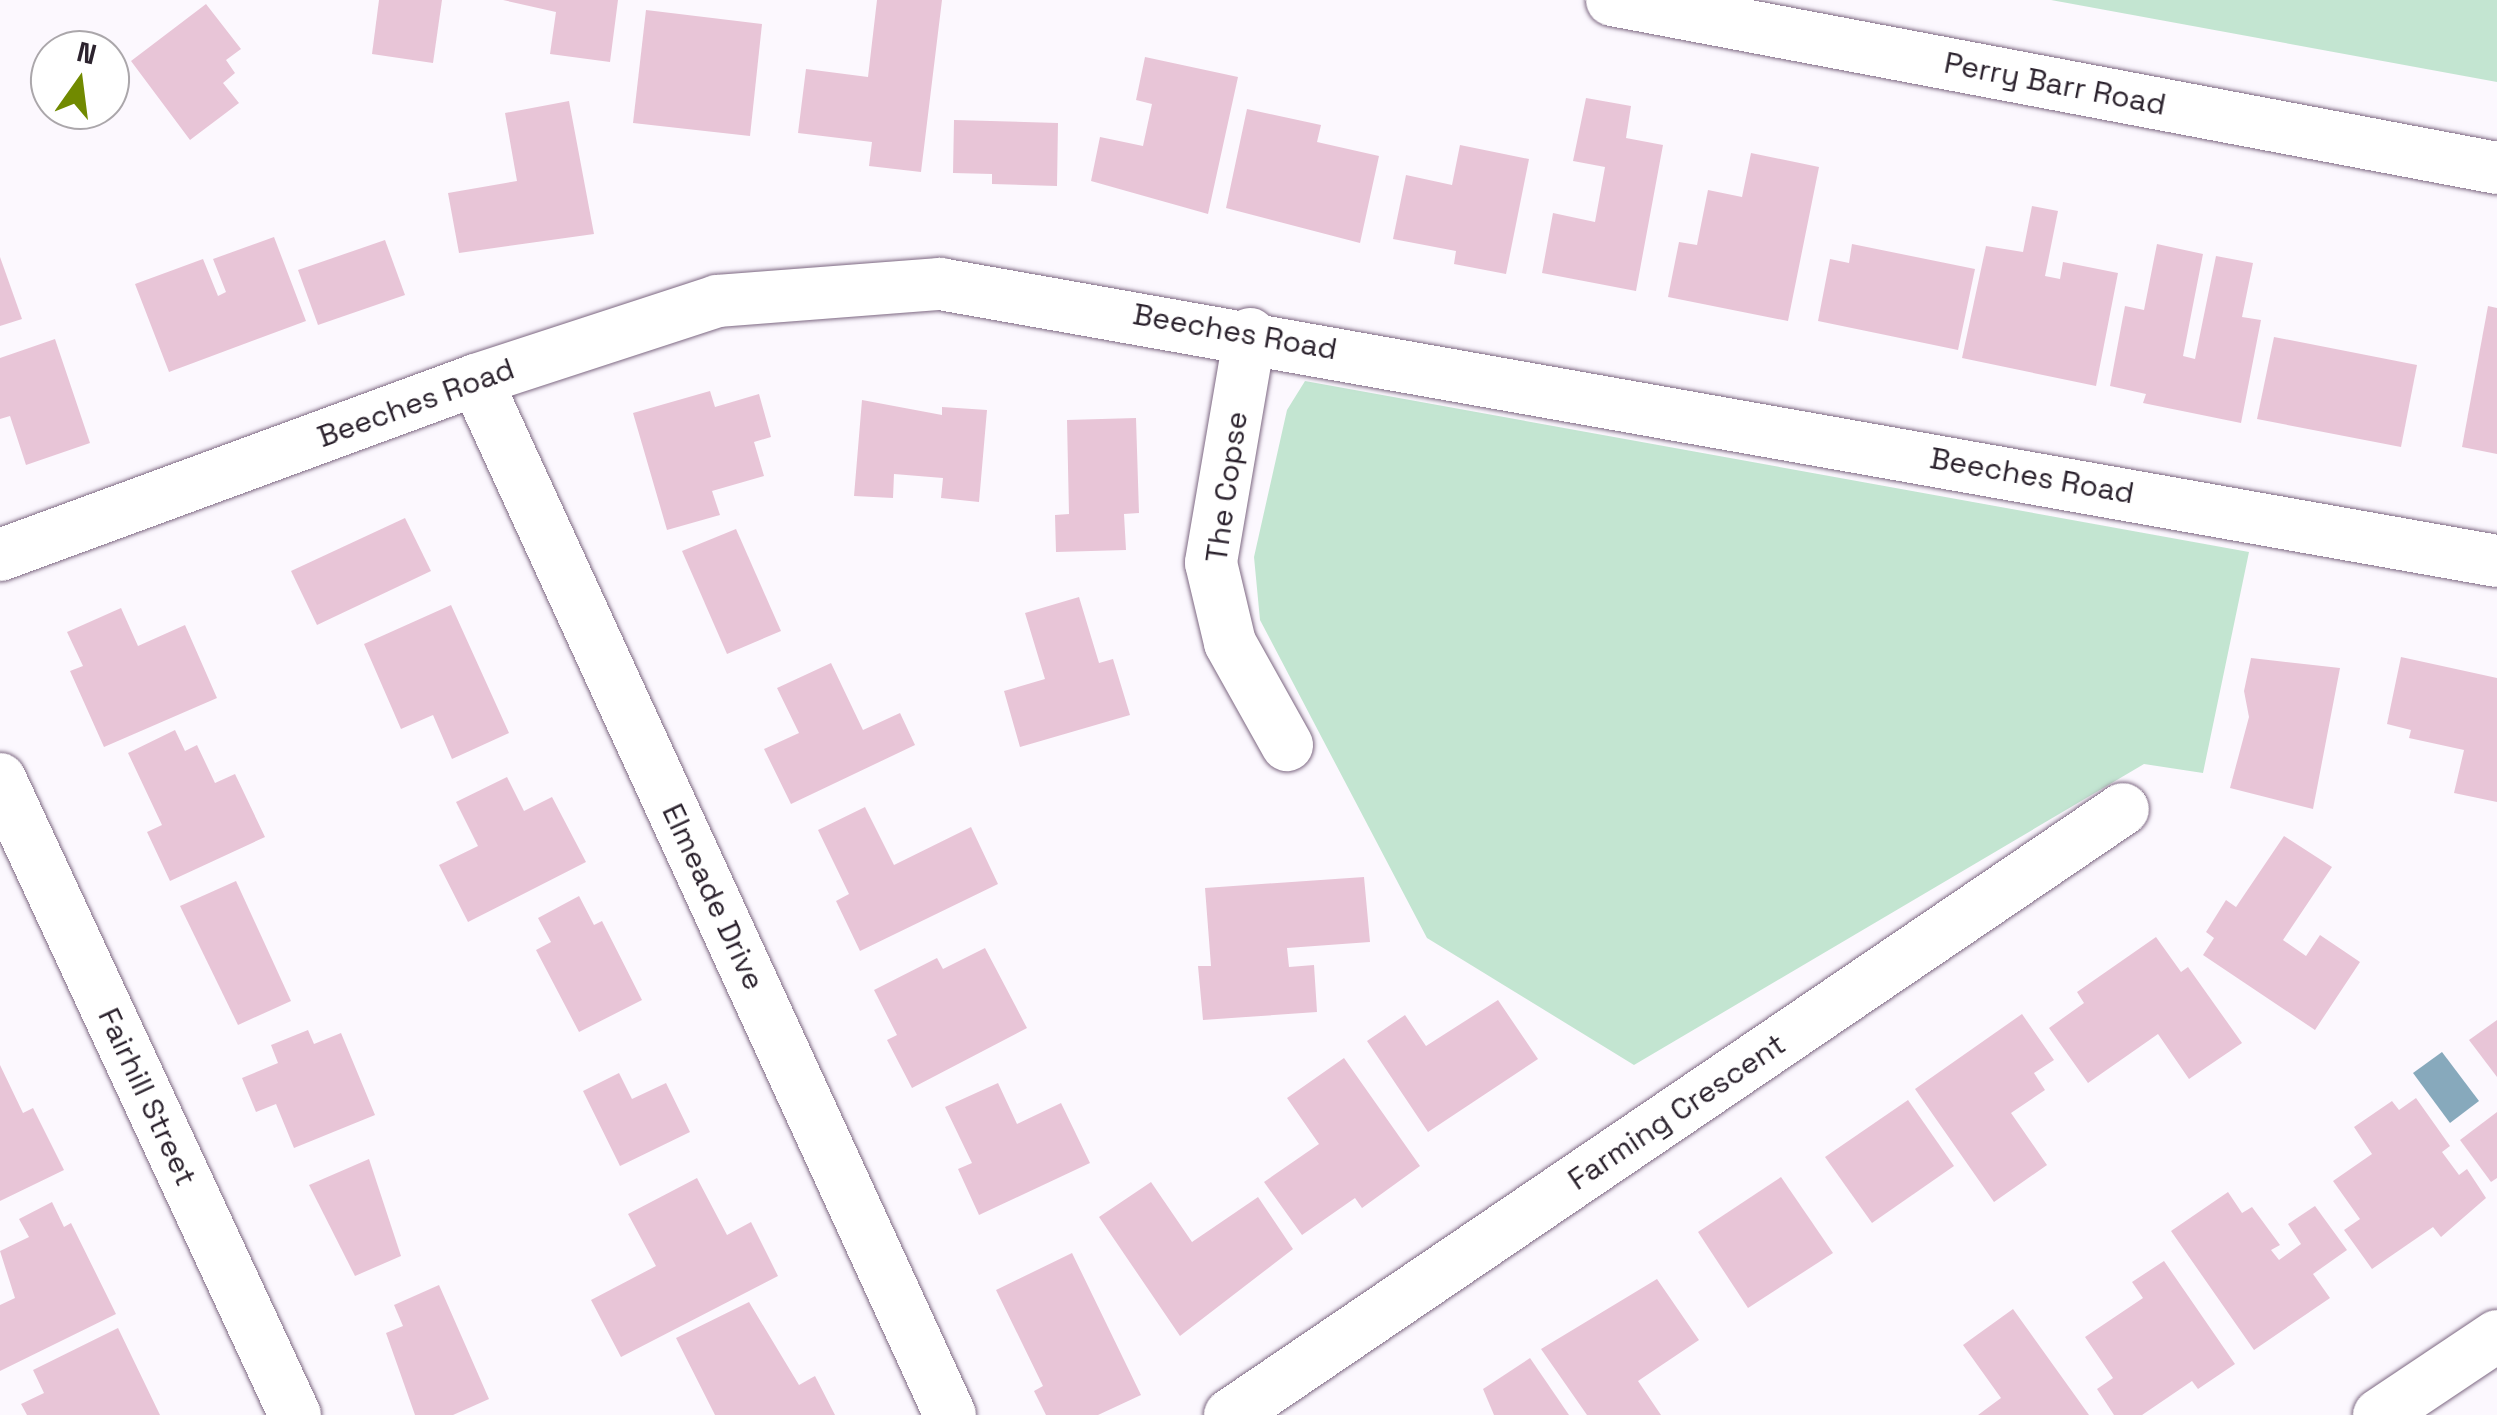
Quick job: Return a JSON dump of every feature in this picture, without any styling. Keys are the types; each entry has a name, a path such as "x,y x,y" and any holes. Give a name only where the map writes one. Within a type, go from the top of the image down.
{"street":[{"name":"Perry Barr Road","path":"1612,0 2497,168"},
{"name":"Beeches Road","path":"0,554 476,380 717,300 940,284 1250,334 2497,561"},
{"name":"The Copse","path":"1250,334 1211,563 1230,643 1287,745"},
{"name":"Elmeade Drive","path":"476,380 950,1415"},
{"name":"Fairhill Street","path":"0,779 295,1415"},
{"name":"Farming Crescent","path":"1230,1415 2123,809"},
{"path":"2379,1415 2497,1336"}],"green space":[{"path":"2051,0 2497,0 2497,82"},
{"path":"1305,381 2249,552 2203,773 2144,764 1634,1065 1427,938 1260,620 1254,557 1287,410"}],"water":[{"path":"2442,1052 2479,1101 2450,1123 2413,1073"}],"building":[{"path":"379,0 442,0 433,63 372,54"},
{"path":"503,0 618,0 610,62 550,54 556,12"},
{"path":"877,0 942,0 921,172 869,166 872,142 798,133 806,69 868,77"},
{"path":"206,4 241,49 226,60 235,73 223,83 239,103 190,140 131,61"},
{"path":"646,10 762,24 750,136 633,123"},
{"path":"1145,57 1238,77 1208,214 1091,181 1100,137 1143,146 1152,104 1136,100"},
{"path":"1586,98 1631,106 1626,138 1663,145 1636,291 1542,273 1553,213 1595,222 1605,167 1573,161"},
{"path":"569,101 594,234 459,253 448,193 517,181 505,113"},
{"path":"1247,109 1321,125 1317,142 1379,156 1360,243 1226,208"},
{"path":"954,120 1058,123 1057,186 992,184 992,174 953,173"},
{"path":"1460,145 1529,159 1506,274 1454,264 1456,251 1393,239 1406,175 1452,185"},
{"path":"1751,153 1819,167 1788,321 1668,297 1679,242 1697,245 1708,190 1742,197"},
{"path":"2032,206 2058,211 2045,276 2060,279 2063,262 2118,273 2096,386 1962,358 1986,246 2023,252"},
{"path":"274,237 306,321 169,372 135,284 203,259 218,296 226,292 213,259"},
{"path":"385,240 405,295 318,325 298,270"},
{"path":"1852,244 1975,269 1958,350 1818,321 1830,259 1849,263"},
{"path":"2157,244 2203,254 2183,356 2195,359 2216,256 2253,263 2242,317 2261,320 2241,423 2143,403 2146,394 2110,386 2125,306 2144,310"},
{"path":"0,257 22,319 0,326"},
{"path":"2488,306 2497,308 2497,454 2462,447"},
{"path":"2274,337 2417,365 2401,447 2257,419"},
{"path":"55,339 90,443 26,465 10,416 0,419 0,358"},
{"path":"710,391 715,407 759,394 771,437 754,442 764,476 712,491 720,515 667,530 633,413"},
{"path":"862,400 942,415 942,407 987,410 979,502 941,498 943,478 894,474 893,498 854,496"},
{"path":"1136,418 1139,513 1124,514 1126,550 1056,552 1055,515 1069,514 1067,420"},
{"path":"405,518 431,571 317,625 291,571"},
{"path":"736,529 781,631 727,654 682,551"},
{"path":"1079,597 1099,663 1113,659 1130,715 1020,747 1004,691 1045,679 1025,613"},
{"path":"451,605 509,733 452,759 433,715 401,729 364,644"},
{"path":"121,608 138,646 185,625 217,698 104,747 70,671 83,666 67,632"},
{"path":"2401,657 2497,678 2497,802 2454,793 2464,750 2409,738 2411,730 2387,724"},
{"path":"2251,658 2340,668 2313,809 2230,788 2249,717 2244,691"},
{"path":"831,663 863,730 900,713 915,745 791,804 764,749 799,733 777,688"},
{"path":"175,730 185,751 197,745 215,783 235,774 265,837 170,881 147,832 162,825 128,753"},
{"path":"507,777 524,811 552,797 586,862 468,922 439,865 478,846 456,802"},
{"path":"865,807 894,865 971,827 998,884 860,951 836,901 849,894 818,830"},
{"path":"2284,836 2332,867 2283,940 2306,956 2320,935 2360,962 2315,1030 2203,955 2214,938 2206,932 2226,900 2236,907"},
{"path":"1364,877 1370,942 1287,948 1289,967 1314,965 1317,1012 1203,1020 1198,966 1211,966 1205,888"},
{"path":"236,881 291,1001 238,1025 180,906"},
{"path":"579,896 594,925 602,921 642,1000 579,1032 536,950 551,942 538,918"},
{"path":"2156,937 2181,972 2188,967 2242,1043 2189,1079 2158,1034 2088,1083 2049,1028 2084,1003 2077,992"},
{"path":"985,948 1027,1028 912,1088 887,1040 897,1035 874,990 937,958 943,969"},
{"path":"1498,1000 1538,1059 1428,1132 1367,1041 1405,1015 1426,1046"},
{"path":"2022,1014 2054,1060 2034,1073 2045,1090 2011,1113 2047,1165 1994,1202 1915,1089"},
{"path":"2497,1020 2497,1077 2469,1040"},
{"path":"308,1030 314,1044 341,1033 375,1115 294,1148 276,1104 256,1112 242,1078 278,1063 271,1045"},
{"path":"1344,1058 1420,1166 1362,1208 1355,1198 1302,1235 1264,1182 1319,1144 1287,1098"},
{"path":"0,1065 23,1113 33,1108 64,1170 0,1201"},
{"path":"619,1073 632,1099 666,1083 690,1132 620,1166 583,1091"},
{"path":"998,1083 1017,1124 1061,1103 1090,1163 979,1215 958,1169 972,1163 945,1107"},
{"path":"2416,1098 2450,1146 2442,1152 2459,1175 2467,1169 2486,1198 2441,1237 2433,1227 2372,1269 2344,1230 2360,1219 2333,1181 2372,1154 2354,1127 2392,1101 2399,1110"},
{"path":"1908,1100 1954,1166 1872,1223 1825,1157"},
{"path":"2497,1112 2497,1178 2491,1182 2460,1140"},
{"path":"369,1159 401,1256 355,1276 309,1185"},
{"path":"1781,1177 1833,1253 1748,1308 1698,1232"},
{"path":"697,1178 727,1235 751,1222 778,1276 621,1357 591,1300 656,1266 628,1214"},
{"path":"1151,1182 1192,1242 1258,1197 1293,1249 1180,1336 1099,1217"},
{"path":"2228,1192 2242,1213 2252,1207 2280,1245 2271,1250 2279,1260 2301,1244 2288,1224 2315,1206 2347,1250 2313,1274 2330,1298 2254,1350 2171,1231"},
{"path":"52,1202 64,1227 71,1223 116,1314 0,1371 0,1305 15,1298 0,1251 29,1237 19,1219"},
{"path":"1072,1253 1141,1395 1098,1415 1046,1415 1034,1391 1043,1386 996,1290"},
{"path":"2164,1261 2235,1364 2198,1389 2192,1381 2142,1415 2114,1415 2097,1389 2113,1378 2085,1337 2143,1298 2132,1282"},
{"path":"1657,1279 1699,1340 1638,1381 1661,1415 1587,1415 1541,1349"},
{"path":"439,1285 489,1399 453,1415 415,1415 386,1333 403,1326 394,1305"},
{"path":"749,1302 799,1385 815,1376 835,1415 715,1415 676,1338"},
{"path":"2013,1309 2089,1415 1978,1415 2001,1398 1963,1345"},
{"path":"118,1328 160,1415 27,1415 21,1404 44,1393 33,1370"},
{"path":"1530,1358 1569,1415 1494,1415 1483,1389"}]}
